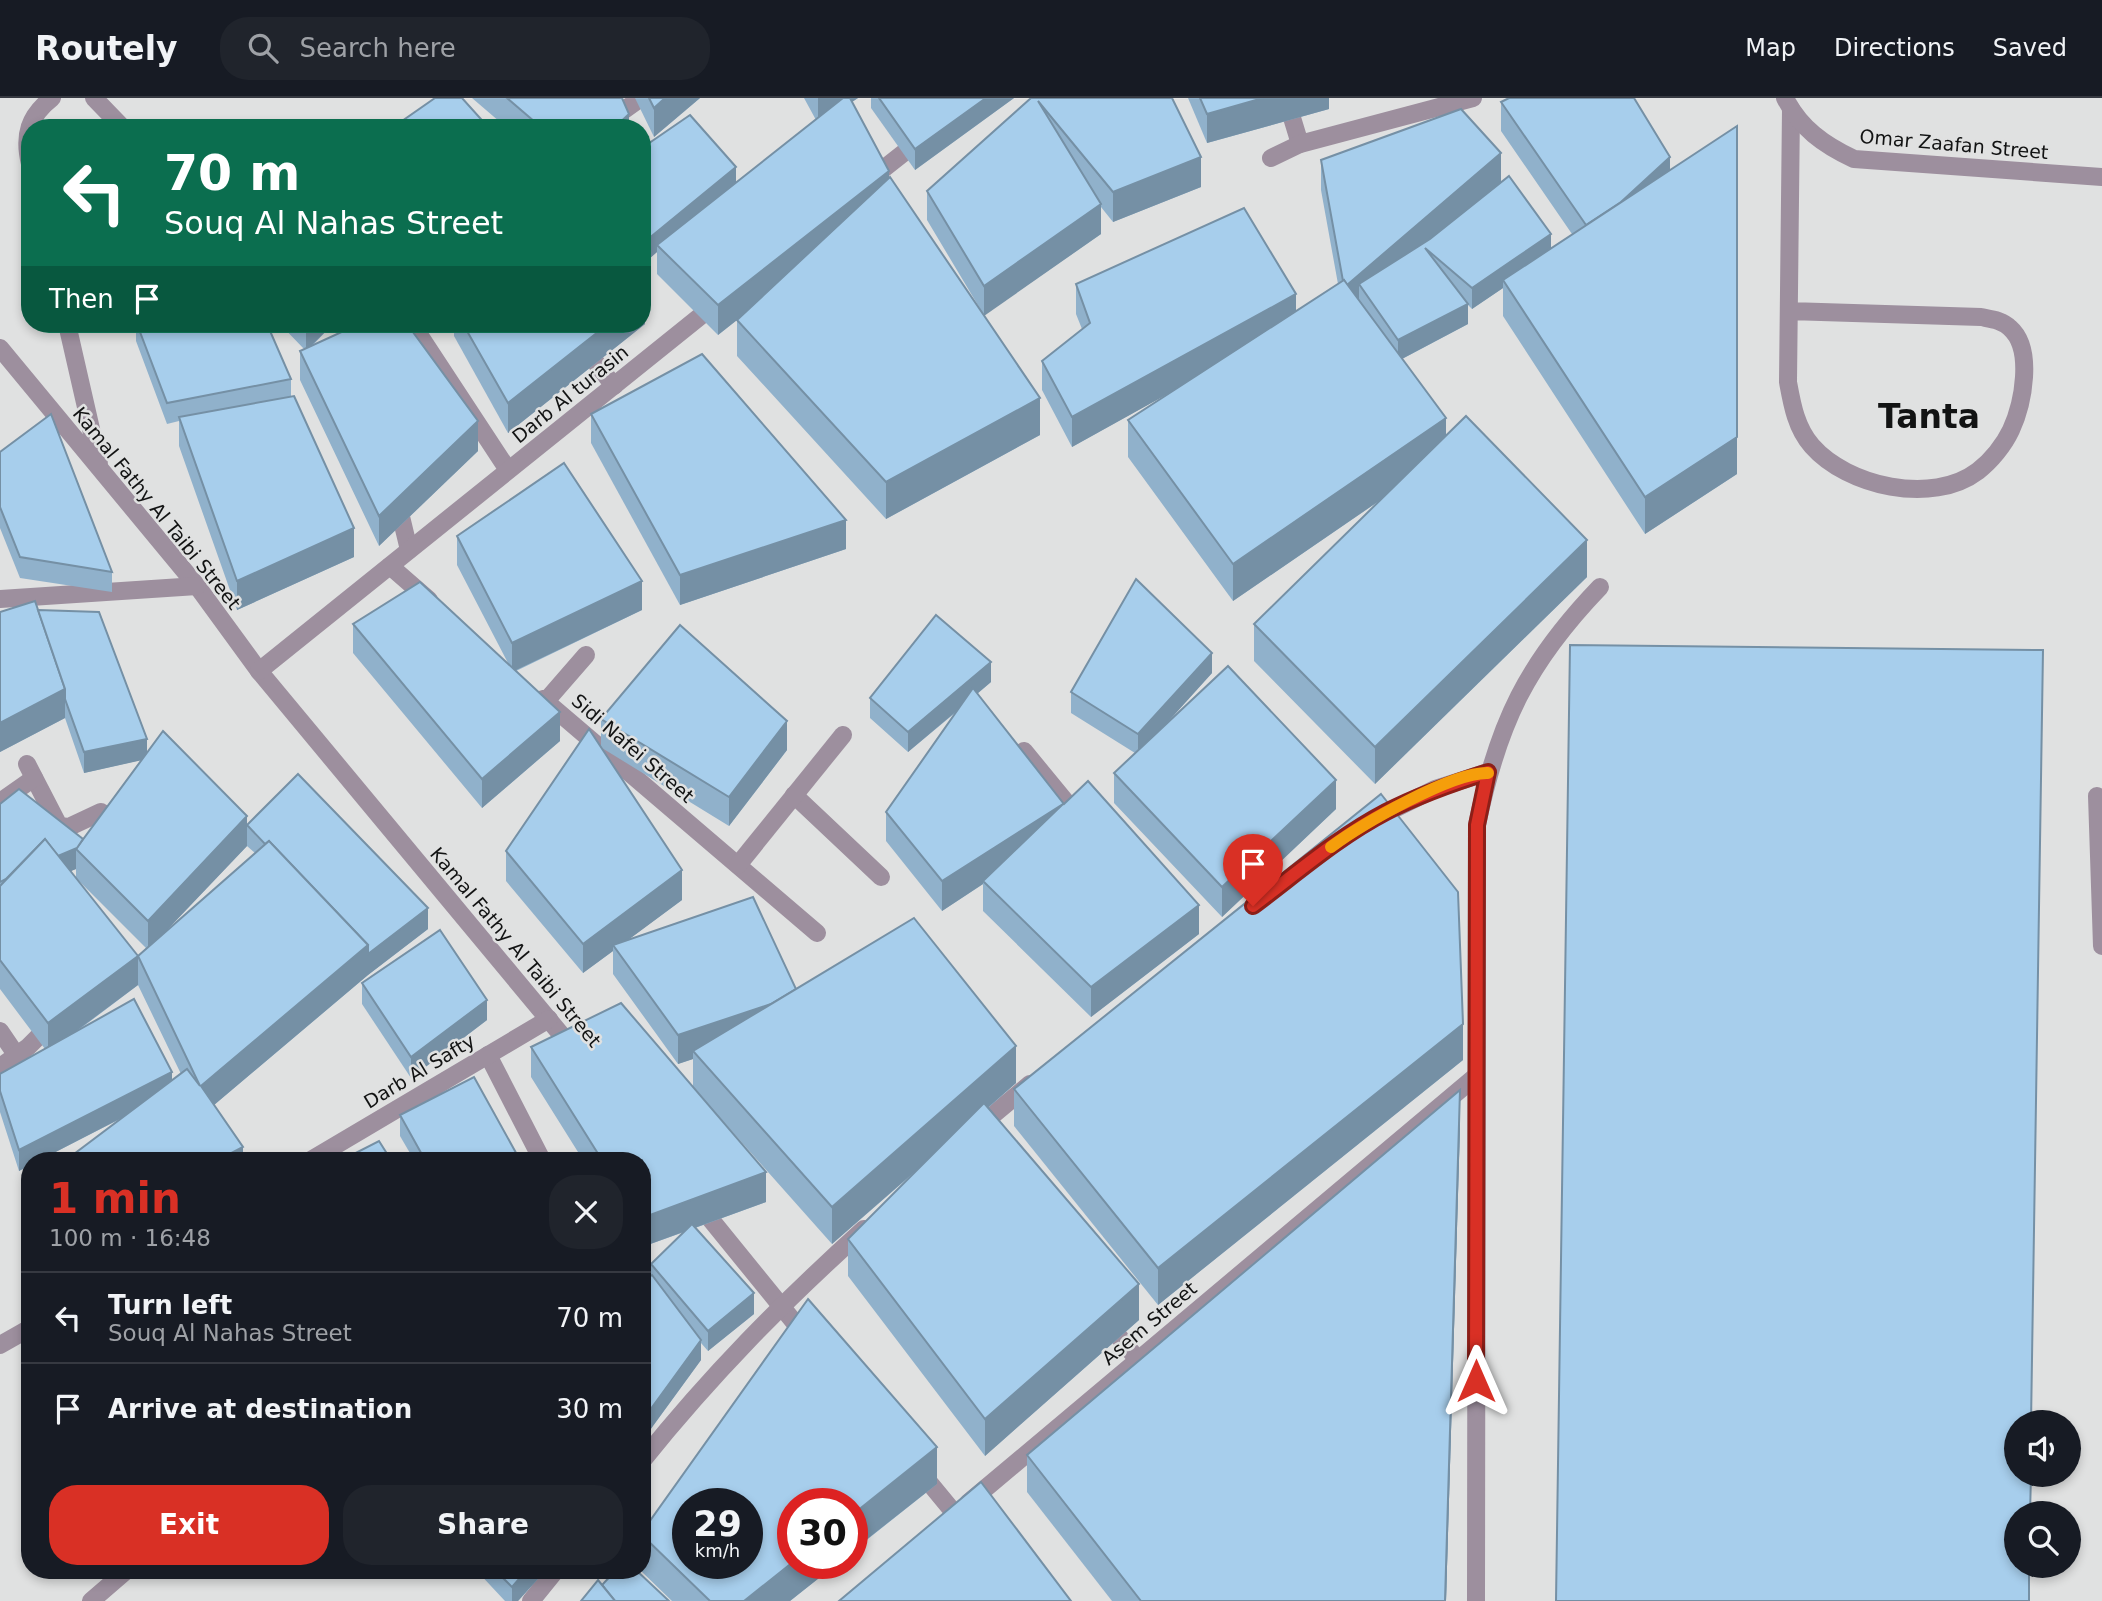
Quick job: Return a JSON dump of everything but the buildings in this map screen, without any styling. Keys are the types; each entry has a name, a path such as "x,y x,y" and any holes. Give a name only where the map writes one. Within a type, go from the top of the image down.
{"street":[{"path":"34,119 52,98"},
{"path":"94,98 114,119"},
{"path":"612,119 641,98"},
{"path":"1286,98 1300,144"},
{"path":"1271,158 1300,144 1473,98"},
{"path":"1788,104 1788,382 1794,415 1810,444 1834,467 1864,481 1891,488 1949,483 1976,472 1996,453 2011,431 2022,392 2023,352 2011,328 1997,320 1981,317 1789,311"},
{"name":"Omar Zaafan Street","path":"1788,104 1808,130 1830,148 1854,159 2102,177"},
{"path":"853,194 939,124"},
{"name":"Darb Al turasin","path":"259,671 733,290"},
{"path":"68,333 100,469"},
{"path":"417,333 508,470"},
{"path":"573,333 614,386"},
{"name":"Kamal Fathy Al Taibi Street","path":"0,348 197,586 259,671 583,1061"},
{"path":"393,484 409,550"},
{"path":"390,566 441,610"},
{"path":"0,599 197,586"},
{"path":"1476,1601 1477,825 1488,772 1506,720 1531,671 1562,626 1600,587"},
{"path":"546,701 586,655"},
{"name":"Sidi Nafei Street","path":"529,687 817,933"},
{"path":"738,865 843,735"},
{"path":"1024,751 1093,836"},
{"path":"0,802 30,771 58,825 69,827 101,812"},
{"path":"1356,831 1384,813 1435,789 1488,772"},
{"path":"794,796 881,877"},
{"path":"2097,796 2102,946"},
{"path":"0,1067 17,1056 61,1013"},
{"name":"Darb Al Safty","path":"324,1152 549,1019"},
{"path":"0,1031 17,1056"},
{"path":"488,1055 538,1152"},
{"path":"960,1142 1044,1073"},
{"name":"Asem Street","path":"950,1518 1475,1077"},
{"path":"686,1189 814,1347"},
{"path":"651,1448 694,1387 779,1305 880,1215"},
{"path":"1096,1308 1138,1360"},
{"path":"0,1345 21,1333"},
{"path":"902,1451 950,1518 980,1543"},
{"path":"91,1601 117,1579"},
{"path":"531,1601 549,1579"}],"slow traffic":[{"path":"1331,847 1384,813 1435,789 1488,773"}],"district":[{"name":"Tanta","path":"1929,416"}],"route":[{"path":"1253,906 1337,843 1384,813 1435,789 1488,772 1477,825 1476,1381"}]}
